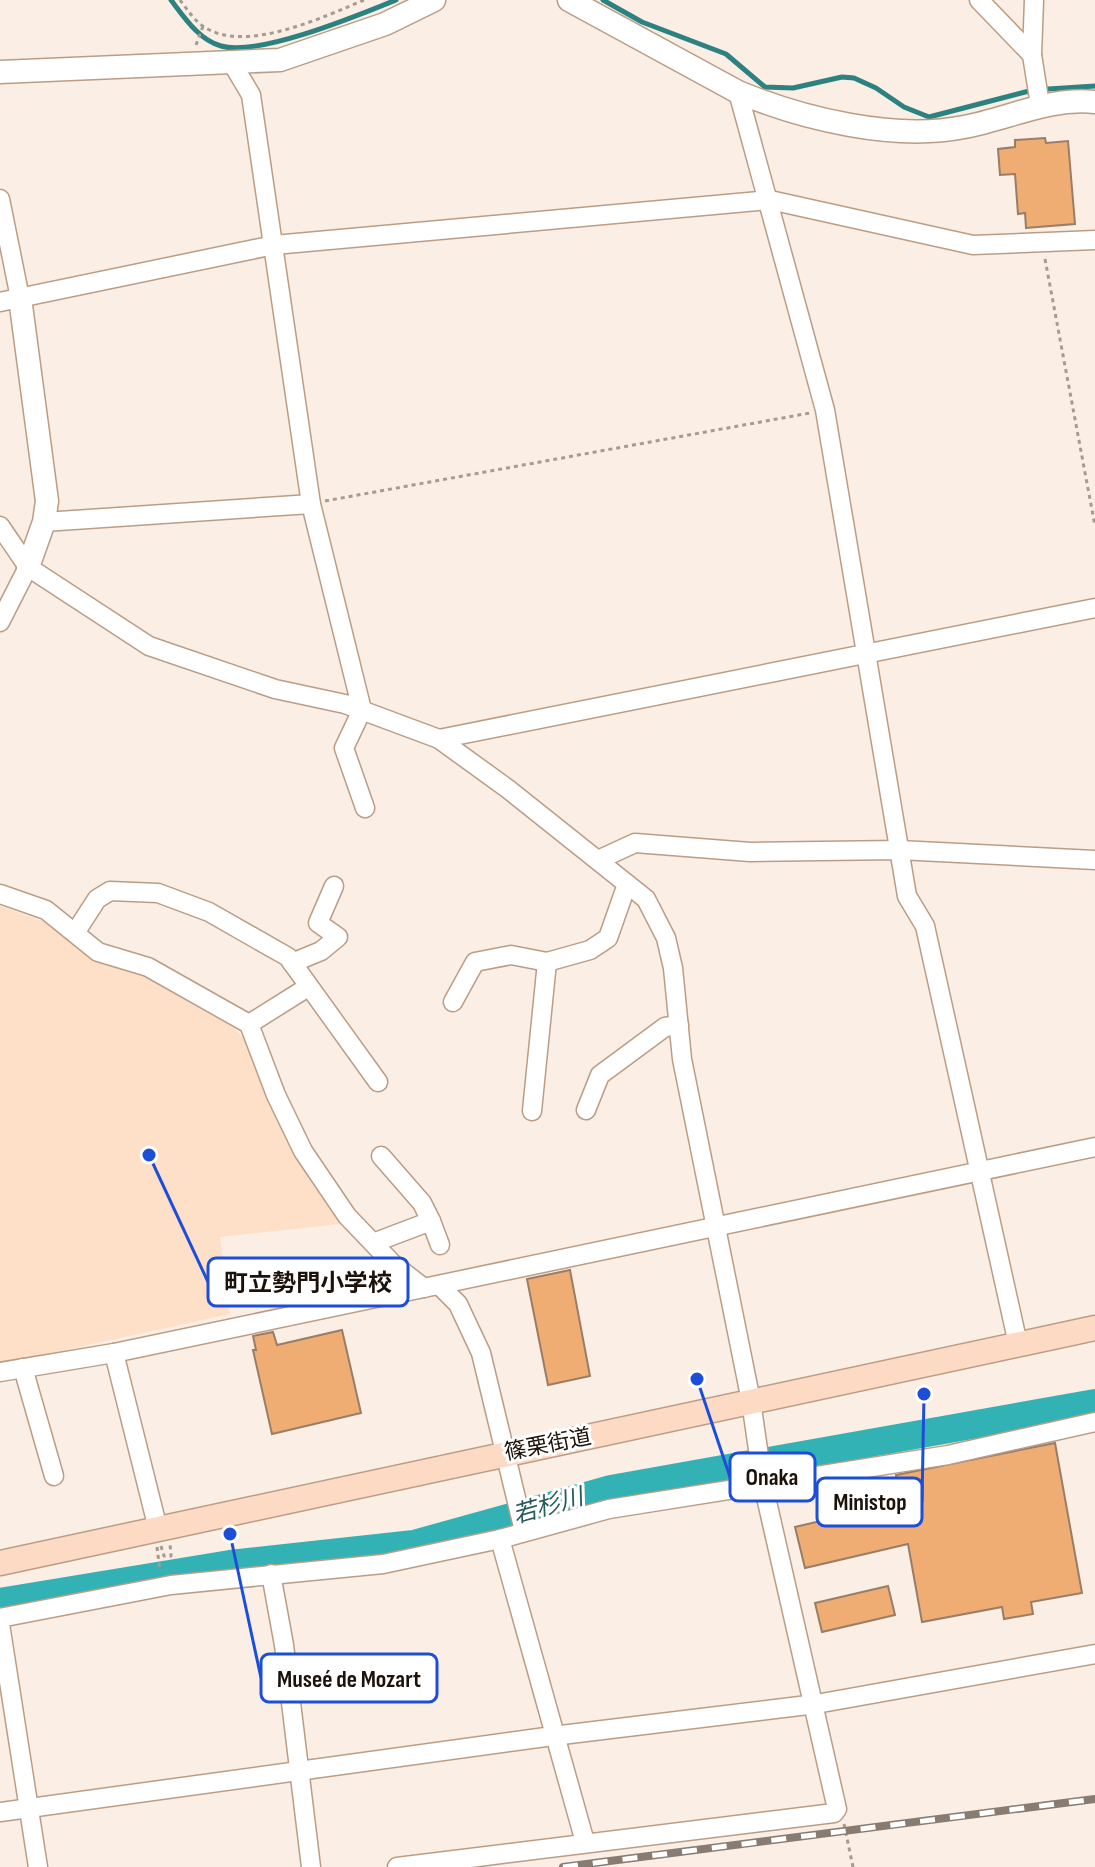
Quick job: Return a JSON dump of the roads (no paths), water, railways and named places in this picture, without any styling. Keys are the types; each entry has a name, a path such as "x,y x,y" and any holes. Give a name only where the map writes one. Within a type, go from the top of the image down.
{"main road":[{"name":"篠栗街道","path":"0,1563 161,1535 505,1453 1095,1328"}],"street":[{"path":"0,72 280,60 385,24 434,0"},
{"path":"569,0 738,92 810,114 902,133 969,126 1039,94 1095,102"},
{"path":"979,0 1032,55"},
{"path":"1034,0 1032,55 1039,94"},
{"path":"232,63 251,95 311,504 362,710 344,748 365,808"},
{"path":"738,92 825,410 907,896 925,926 1018,1344"},
{"path":"0,199 10,300 44,459 44,522 28,567 0,622"},
{"path":"10,300 274,245 770,200 973,245 1095,240"},
{"path":"44,522 311,504"},
{"path":"0,526 28,567 149,646 275,689 362,710 439,739 646,899 666,938 673,968 682,1059 751,1401 763,1484 816,1704 837,1809 834,1813 397,1867"},
{"path":"439,739 867,656 1095,608"},
{"path":"598,860 635,843 750,852 899,850 1095,860"},
{"path":"453,1002 475,962 511,955 547,962 590,950 608,938 627,884"},
{"path":"292,963 321,951 338,937 318,923 334,886"},
{"path":"75,933 97,899 110,891 158,893 209,912 278,951 292,963 378,1082"},
{"path":"0,894 46,910 98,952 148,967 249,1024 276,1095 303,1151 347,1216 373,1243 458,1304 481,1353 524,1531"},
{"path":"532,1111 547,962"},
{"path":"249,1024 308,987"},
{"path":"586,1110 600,1075 665,1027 679,1025"},
{"path":"0,1372 114,1353 715,1224 979,1174 1095,1147"},
{"path":"381,1156 422,1203 440,1245"},
{"path":"373,1243 431,1221"},
{"path":"114,1353 161,1535"},
{"path":"23,1368 54,1476"},
{"path":"38,1867 0,1621 162,1587 383,1564 500,1539 609,1509 948,1455 1095,1422"},
{"path":"500,1539 585,1842"},
{"path":"271,1574 284,1645 311,1867"},
{"path":"0,1812 553,1736 816,1704 1095,1654"}],"waterway":[{"path":"171,0 206,39 221,46 238,48 259,46 308,33 396,0"},
{"path":"603,0 642,22 726,54 765,87 793,88 842,77 854,78 904,107 929,117 1033,90 1095,86"},
{"name":"若杉川","path":"0,1602 230,1564 414,1544 611,1489 1095,1403"}],"railway":[{"path":"563,1867 1095,1799"}],"place":[{"name":"町立勢門小学校","path":"149,1155"},
{"name":"Onaka","path":"697,1379"},
{"name":"Ministop","path":"924,1394"},
{"name":"Museé de Mozart","path":"230,1534"}]}
